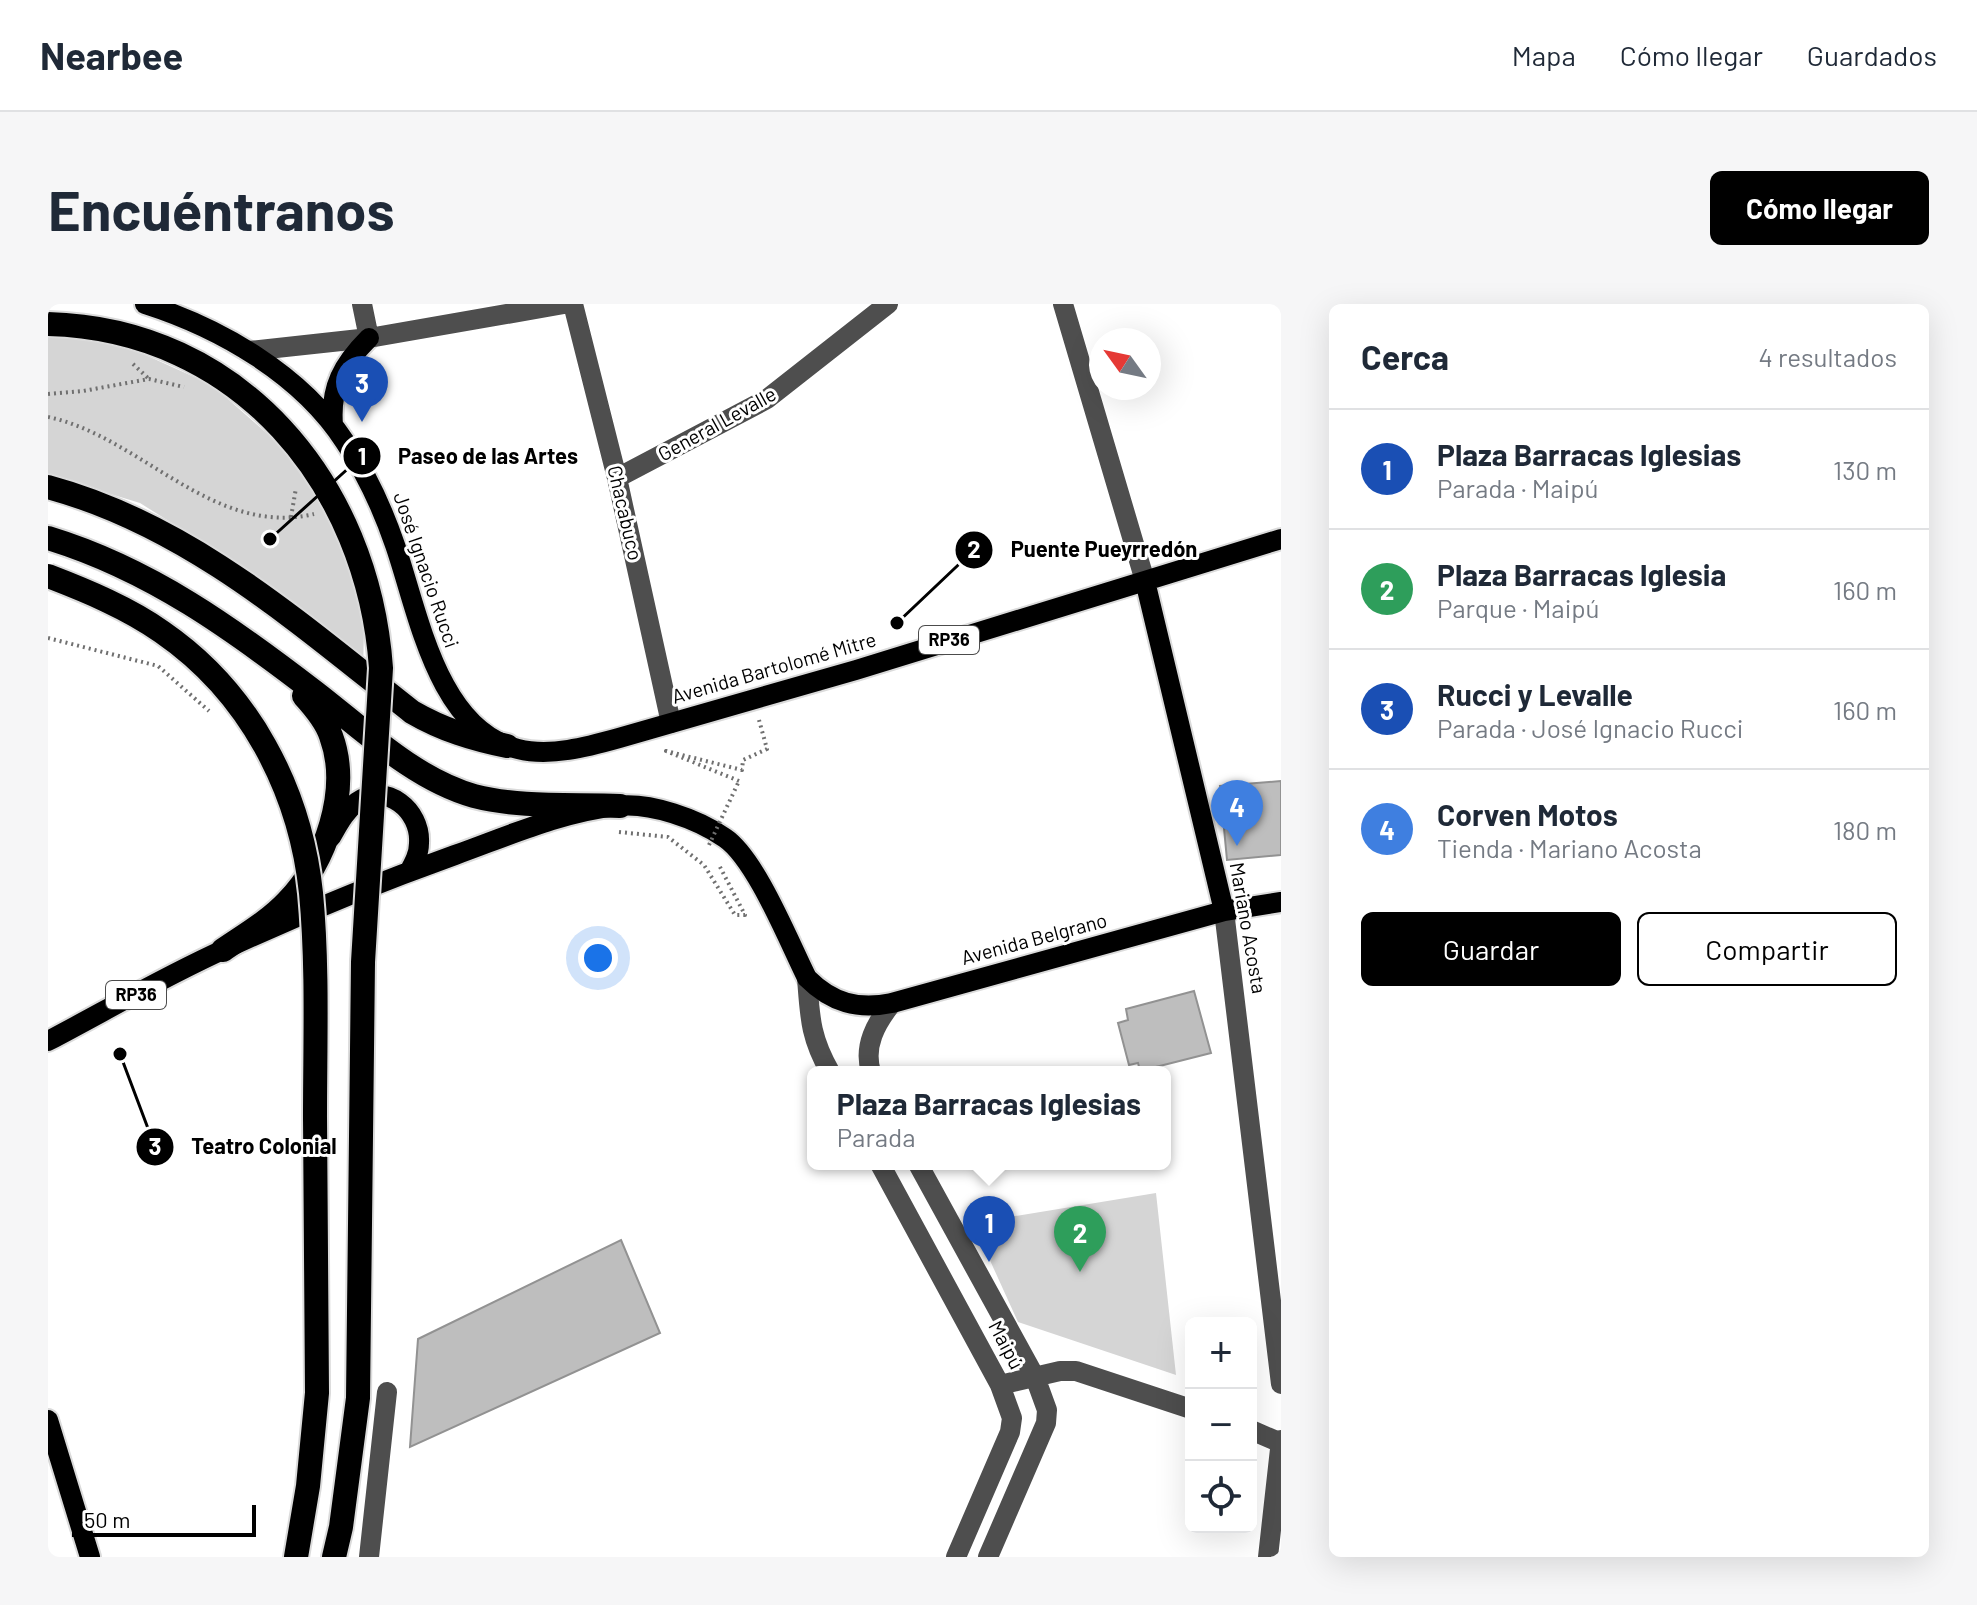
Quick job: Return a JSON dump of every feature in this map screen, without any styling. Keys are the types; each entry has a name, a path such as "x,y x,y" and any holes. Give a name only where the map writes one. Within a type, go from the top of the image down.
{"highway":[{"path":"48,324 87,326 154,344 239,389 290,437 312,464 343,515 367,579 381,668 363,962 358,1398 341,1527 334,1557"},
{"path":"48,487 89,500 160,532 233,575 412,712 457,735 507,746"},
{"path":"48,538 106,558 175,593 274,660 408,763 452,788 510,802 620,806"},
{"path":"48,576 122,609 178,645 218,681 248,717 274,760 297,817 311,893 317,1393 308,1486 296,1557"},
{"path":"223,950 285,905 297,892 319,855 336,797 331,735 317,711 274,660"}],"main road":[{"name":"José Ignacio Rucci","path":"145,304 199,324 249,351 287,380 333,425 359,465 387,522 439,677 464,712 487,734 507,746"},
{"path":"333,425 332,398 339,374 369,338"},
{"name":"Avenida Bartolomé Mitre","path":"507,746 546,752 588,746 754,699 1281,539"},
{"name":"Mariano Acosta","path":"1145,581 1224,911"},
{"path":"319,855 353,805 367,797 388,796 404,805 417,826 419,843 409,872"},
{"name":"RP36","path":"48,1041 223,950 409,872 564,816 620,806 659,810 706,826 742,853 807,978"},
{"name":"Avenida Belgrano","path":"807,978 836,1001 864,1006 892,1003 1224,911 1281,902"},
{"path":"48,1420 90,1557"}],"street":[{"path":"362,304 369,338"},
{"path":"249,351 369,338 564,304"},
{"name":"Chacabuco","path":"573,304 617,478 671,723"},
{"name":"General Levalle","path":"617,478 767,399 888,304"},
{"path":"1063,304 1145,581"},
{"name":"Mariano Acosta","path":"1224,911 1281,1384"},
{"path":"807,978 811,1027 816,1047 827,1066"},
{"path":"871,1066 873,1031 892,1003"},
{"name":"Maipú","path":"883,1170 1000,1385 1012,1418 1010,1432 956,1557"},
{"name":"Maipú","path":"921,1170 1035,1377 1047,1410 1046,1423 988,1557"},
{"path":"1000,1385 1076,1371 1185,1407"},
{"path":"369,1557 387,1392"},
{"path":"1257,1432 1281,1441 1268,1557"}],"path":[{"path":"48,394 149,379 195,390"},
{"path":"48,417 98,435 224,506 252,514 291,517 320,513"},
{"path":"291,517 297,493 296,477"},
{"path":"48,638 158,666 216,717"},
{"path":"709,845 739,781 666,751 742,770 743,760 767,749 754,699"},
{"path":"613,831 668,837 704,865 735,915 745,915 716,859"}],"shaded area":[{"path":"48,337 108,338 212,385 312,473 365,591 363,669 256,576 140,503 48,475"},
{"path":"1156,1193 1176,1375 1018,1322 973,1223"}],"building":[{"path":"1281,781 1281,855 1227,860 1220,786"},
{"path":"1194,991 1211,1053 1160,1066 1129,1065 1118,1023 1128,1020 1126,1009"},
{"path":"621,1240 660,1333 410,1447 418,1339"}],"place":[{"name":"Rucci y Levalle","path":"362,422"},
{"name":"Paseo de las Artes","path":"270,539"},
{"name":"Puente Pueyrredón","path":"897,623"},
{"name":"Corven Motos","path":"1237,846"},
{"name":"Teatro Colonial","path":"120,1054"},
{"name":"Plaza Barracas Iglesias","path":"989,1262"},
{"name":"Plaza Barracas Iglesia","path":"1080,1272"}]}
